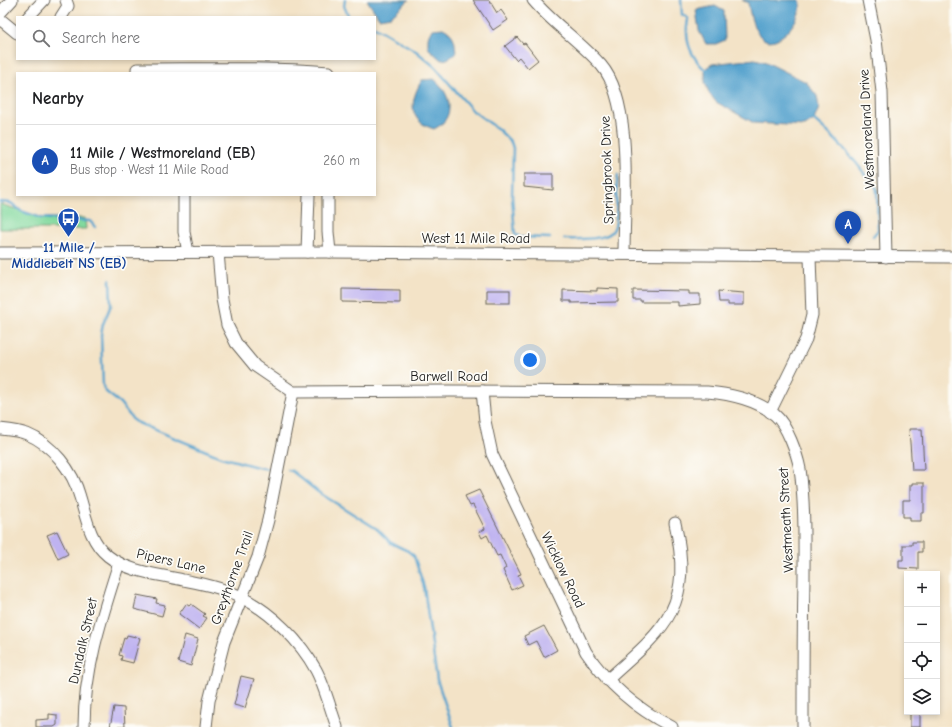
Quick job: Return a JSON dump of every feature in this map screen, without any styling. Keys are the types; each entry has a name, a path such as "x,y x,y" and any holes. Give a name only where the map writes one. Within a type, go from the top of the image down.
{"street":[{"path":"0,13 12,0"},
{"path":"29,16 44,0"},
{"path":"62,16 68,6 66,0"},
{"name":"Springbrook Drive","path":"533,0 546,15 601,64 611,79 620,109 624,135 624,254"},
{"name":"Westmoreland Drive","path":"868,0 876,40 882,92 886,257"},
{"path":"0,19 16,30"},
{"path":"137,72 137,69 329,72"},
{"path":"184,196 184,232 188,252"},
{"path":"307,252 309,196"},
{"path":"328,196 328,232 330,252"},
{"path":"218,252 222,299 227,325 236,344 255,366 292,392"},
{"name":"West 11 Mile Road","path":"0,253 330,252 952,257"},
{"path":"770,412 806,339 812,315 810,257"},
{"name":"Wicklow Road","path":"482,391 486,427 496,466 586,652 607,680 622,694 672,727"},
{"name":"Barwell Road","path":"292,392 707,392 727,394 759,404 770,412"},
{"name":"Greythorne Trail","path":"206,727 209,701 224,642 258,558 268,520 292,392"},
{"name":"Westmeath Street","path":"770,412 776,415 787,433 800,468 804,547 803,727"},
{"name":"Pipers Lane","path":"0,428 26,434 46,444 60,459 71,475 80,494 91,533 99,546 108,556 119,563 146,572 210,586 243,598 263,610 281,626 300,647 316,670 337,727"},
{"path":"607,680 657,633 674,608 678,595 682,566 681,548 675,523"},
{"name":"Dundalk Street","path":"84,727 84,709 93,652 119,563"}],"green space":[{"path":"0,204 44,218 85,218 86,229 0,229"}],"water":[{"path":"367,0 409,0 391,16 379,18"},
{"path":"742,0 800,0 800,7 798,15 789,30 775,40 768,41 762,38 756,31 752,22 748,3"},
{"path":"715,6 724,11 725,40 716,44 706,44 699,31 696,10"},
{"path":"443,28 447,30 454,38 456,54 447,59 441,60 428,48 428,37 432,29"},
{"path":"755,59 766,62 806,82 817,96 819,108 814,120 805,126 754,123 716,102 709,93 705,82 705,69 712,64"},
{"path":"434,79 440,85 448,98 449,112 446,119 434,129 419,121 413,109 413,102 422,80"}],"building":[{"path":"473,0 489,0 497,13 501,10 508,20 493,30"},
{"path":"517,37 523,44 525,43 538,60 528,68 519,57 516,60 505,46"},
{"path":"524,174 553,174 553,190 524,187"},
{"path":"597,288 618,289 618,302 571,303 571,301 563,301 563,290 597,291"},
{"path":"342,289 400,290 400,303 342,302"},
{"path":"487,290 510,290 510,303 487,303"},
{"path":"633,290 689,291 689,294 700,294 700,304 678,306 678,302 641,302 641,300 633,300"},
{"path":"718,291 744,293 744,305 728,305 728,302 719,302"},
{"path":"909,429 922,429 924,470 912,470"},
{"path":"912,483 924,483 924,513 921,513 921,521 910,521 910,517 903,517 903,500 910,500 910,485 912,485"},
{"path":"479,490 521,574 518,575 523,585 512,590 503,570 506,568 500,555 497,556 487,535 482,538 479,532 485,529 473,505 470,506 465,496"},
{"path":"57,531 68,554 58,559 47,535"},
{"path":"912,542 922,542 922,552 918,552 918,569 899,568 899,560 903,560 903,545 912,545"},
{"path":"137,595 157,599 156,603 165,605 162,616 134,609"},
{"path":"186,604 189,606 191,604 205,614 203,616 207,618 199,629 179,614"},
{"path":"544,626 557,650 544,657 536,641 528,645 524,636"},
{"path":"127,635 140,638 133,663 121,660 122,656 119,655 124,638 126,639"},
{"path":"185,635 198,639 191,666 178,662"},
{"path":"241,676 254,679 245,708 234,705"},
{"path":"114,707 124,708 125,727 110,727"},
{"path":"49,714 57,715 57,725 54,727 36,727 36,720 49,719"},
{"path":"910,715 920,715 920,727 910,727"}],"waterway":[{"path":"345,0 344,6 349,16"},
{"path":"681,0 682,15 688,18 687,39 690,50 699,64 707,71"},
{"path":"376,28 416,51 435,67 473,111 498,129 511,142 513,148 512,197 515,234 520,237 550,238"},
{"path":"813,119 855,161 875,186 877,191 878,230 873,236"},
{"path":"564,239 586,239 601,237 610,233 615,227 618,175"},
{"path":"0,202 11,203 21,211 41,218 90,221 95,227"},
{"path":"110,280 111,305 103,324 101,335 103,386 105,391 120,403 134,421 221,457 269,469"},
{"path":"288,470 292,471 318,492 377,529 391,543 408,551 414,556 424,587 437,680 453,727"}],"place":[{"name":"11 Mile / Middlebelt NS (EB)","path":"69,238"},
{"name":"11 Mile / Westmoreland (EB)","path":"848,244"}]}
